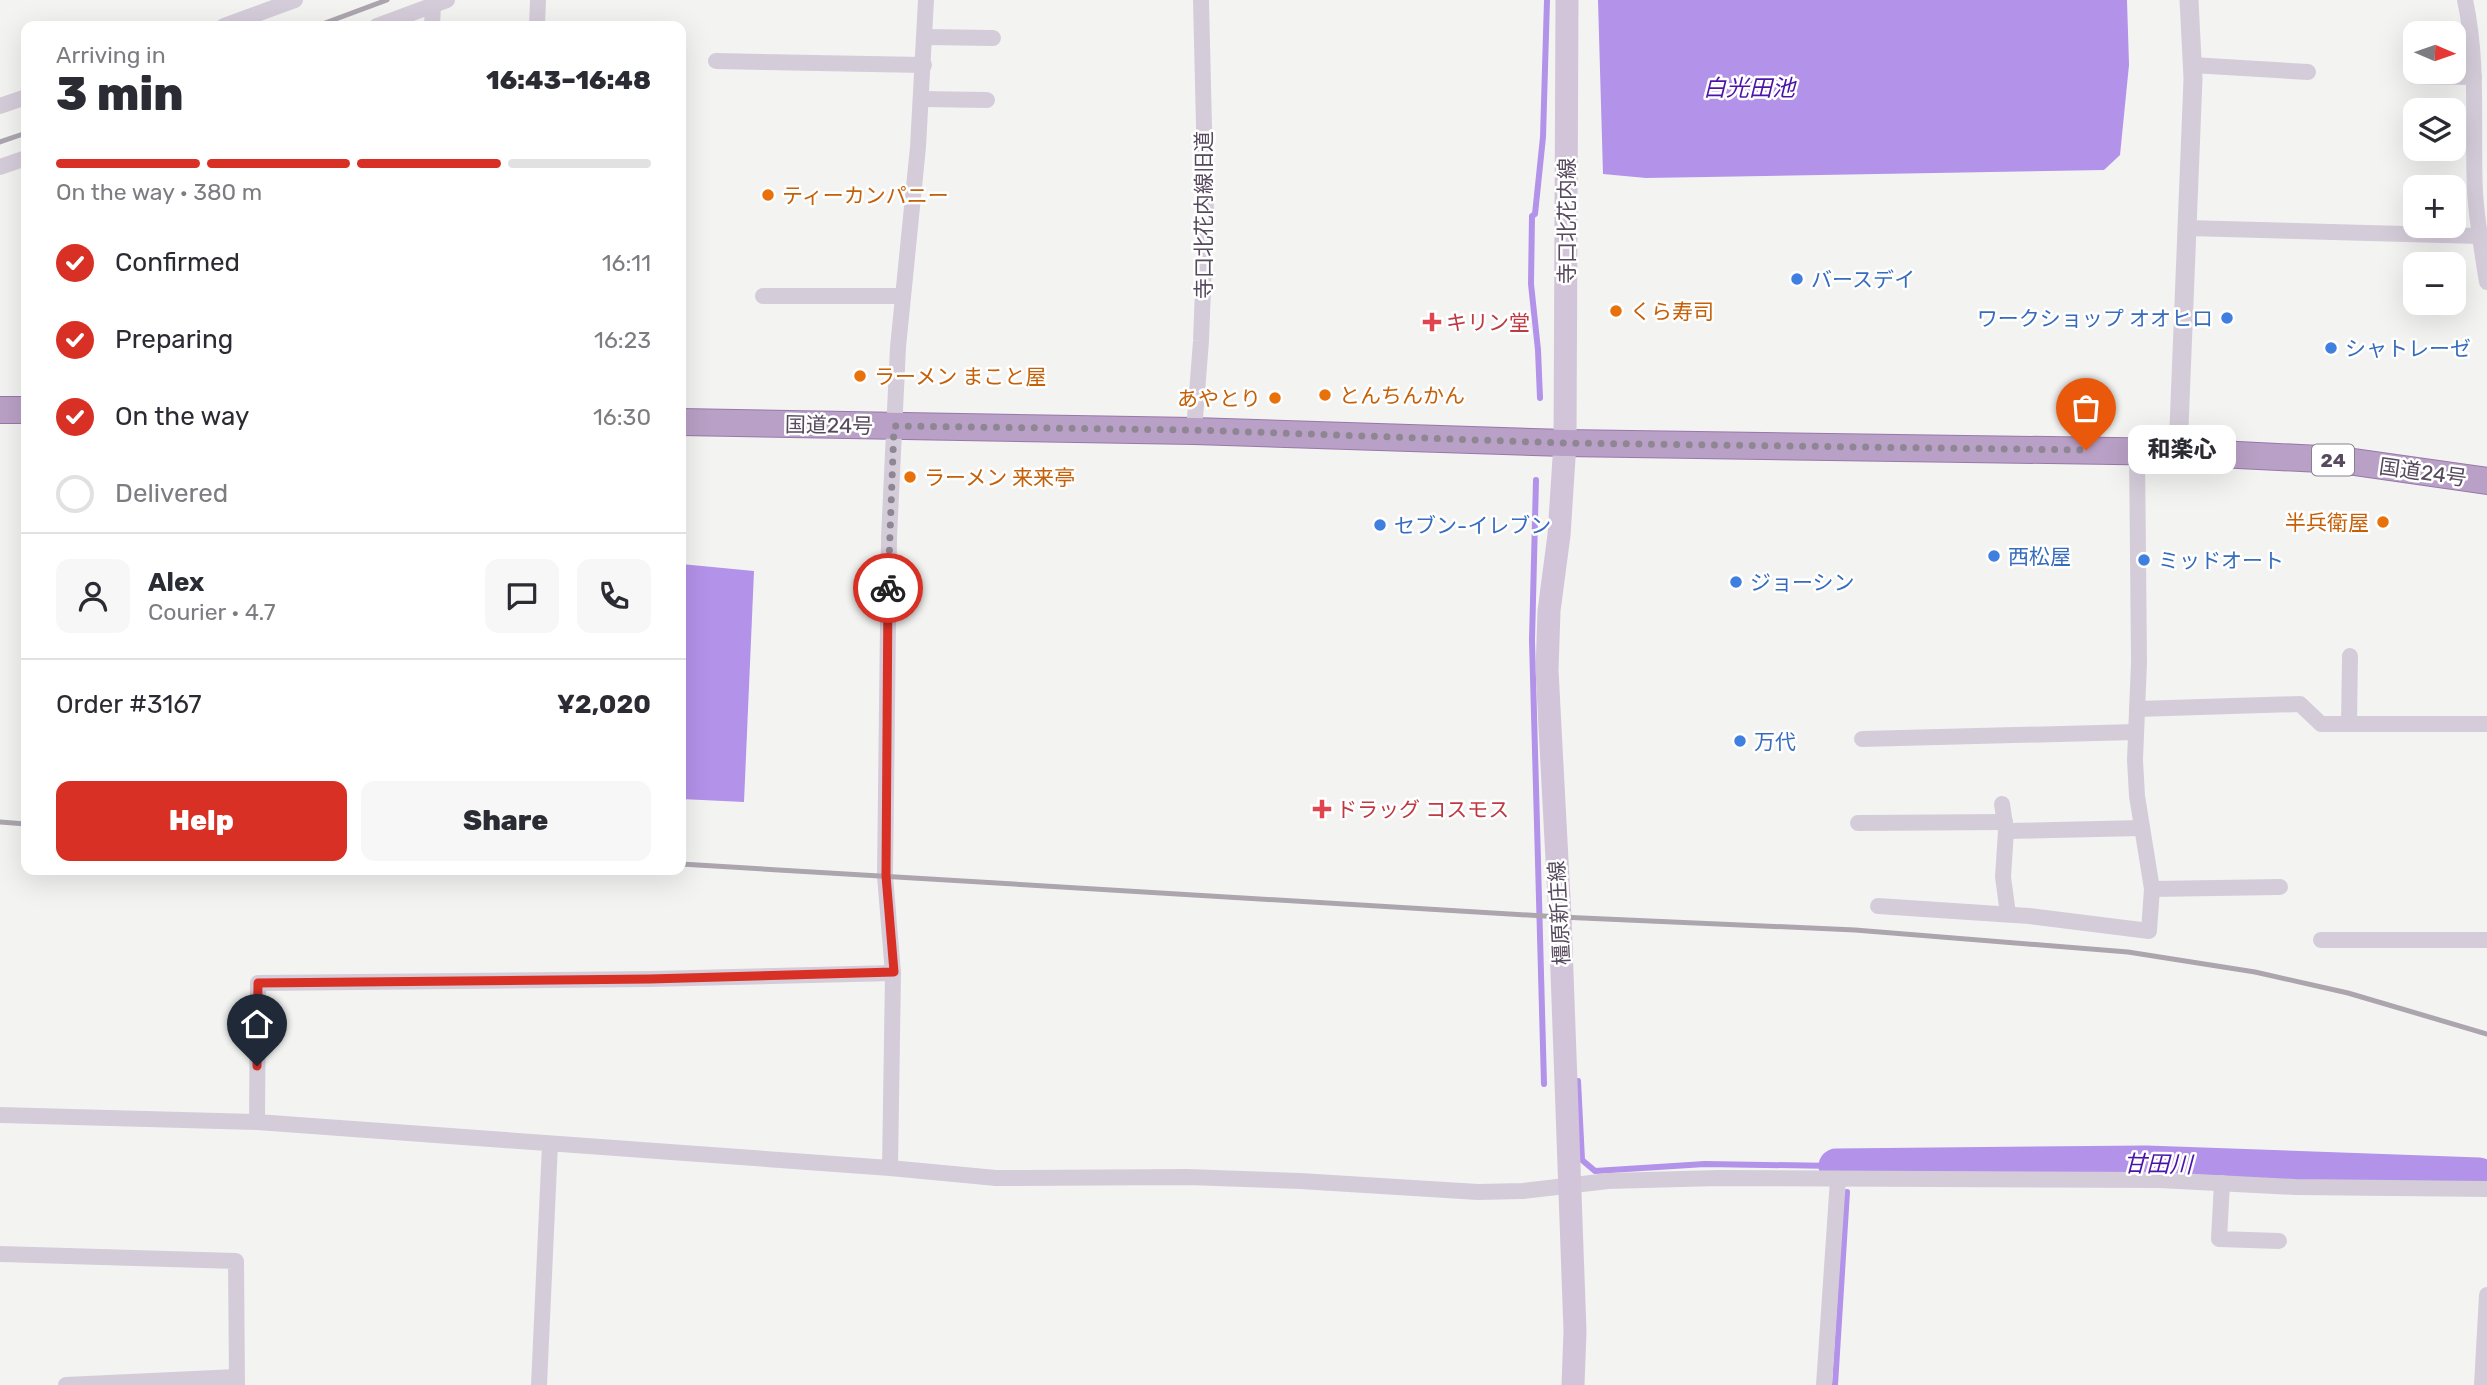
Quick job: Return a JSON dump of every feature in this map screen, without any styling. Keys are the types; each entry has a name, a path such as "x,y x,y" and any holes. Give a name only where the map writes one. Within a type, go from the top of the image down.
{"highway":[{"path":"0,410 21,410"},
{"name":"国道24号","path":"686,422 1194,430 1564,443 2178,452 2340,460 2487,481"}],"main road":[{"name":"寺口北花内線","path":"1564,443 1567,0"},
{"name":"橿原新庄線","path":"1564,443 1559,535 1549,611 1547,670 1560,917 1575,1331 1573,1385"}],"street":[{"path":"235,21 273,4 295,0"},
{"path":"537,21 538,0"},
{"path":"890,1168 894,972 886,862 889,563 894,426 922,99 926,0"},
{"name":"寺口北花内線旧道","path":"1194,430 1201,341 1206,211 1201,0"},
{"path":"2178,452 2192,65 2189,0"},
{"path":"2465,0 2480,43 2474,77 2475,191 2487,282"},
{"path":"391,21 440,3"},
{"path":"434,21 440,3"},
{"path":"925,37 993,38"},
{"path":"716,61 924,65"},
{"path":"2192,65 2308,72"},
{"path":"2466,77 2474,77"},
{"path":"0,106 21,99"},
{"path":"922,99 987,100"},
{"path":"0,167 21,160"},
{"path":"2187,228 2479,236"},
{"path":"764,296 904,296"},
{"path":"1878,906 2008,914 2149,931 2152,889 2137,796 2135,732 2139,662 2137,451"},
{"path":"2349,724 2350,656"},
{"path":"2137,709 2300,704 2321,724 2487,724"},
{"path":"1862,739 2135,732"},
{"path":"2002,804 2005,827 2003,877 2008,914"},
{"path":"1858,823 2141,828"},
{"path":"2152,889 2280,887"},
{"path":"2321,940 2487,940"},
{"path":"257,1122 258,983 650,979 894,972"},
{"path":"0,1115 257,1122 996,1178 1237,1179 1478,1192 1523,1191 1645,1180 1838,1178 2132,1180 2342,1188 2487,1189"},
{"path":"539,1385 550,1144"},
{"path":"1824,1385 1838,1178"},
{"path":"2222,1183 2219,1239 2279,1241"},
{"path":"0,1254 236,1261 236,1381 66,1385"},
{"path":"2482,1385 2487,1295"}],"water":[{"name":"白光田池","path":"1598,0 2127,0 2129,65 2120,155 2104,170 1646,178 1603,174"},
{"path":"686,564 754,571 744,802 686,799"}],"waterway":[{"path":"1540,398 1531,284 1532,216 1535,214 1543,137 1547,0"},
{"path":"1536,480 1532,640 1544,1084"},
{"path":"1578,1081 1582,1160 1595,1171 1705,1164 1836,1166"},
{"name":"甘田川","path":"1836,1166 2146,1163 2479,1175"},
{"path":"1835,1385 1847,1192"}],"railway":[{"path":"330,21 387,0"},
{"path":"0,142 21,135"},
{"path":"0,822 21,824"},
{"path":"686,864 1560,917 1855,930 2128,952 2255,972 2348,993 2487,1034"}],"way so far":[{"path":"888,588 894,426 1194,430 1564,443 2086,450"}],"place":[{"name":"ティーカンパニー","path":"768,195"},
{"name":"バースデイ","path":"1797,279"},
{"name":"くら寿司","path":"1616,311"},
{"name":"ワークショップ オオヒロ","path":"2227,318"},
{"name":"キリン堂","path":"1432,322"},
{"name":"シャトレーゼ","path":"2331,348"},
{"name":"ラーメン まこと屋","path":"860,376"},
{"name":"とんちんかん","path":"1325,395"},
{"name":"あやとり","path":"1275,398"},
{"name":"和楽心","path":"2086,450"},
{"name":"ラーメン 来来亭","path":"910,477"},
{"name":"半兵衛屋","path":"2383,522"},
{"name":"セブン-イレブン","path":"1380,525"},
{"name":"西松屋","path":"1994,556"},
{"name":"ミッドオート","path":"2144,560"},
{"name":"ジョーシン","path":"1736,582"},
{"name":"万代","path":"1740,741"},
{"name":"ドラッグ コスモス","path":"1322,809"}],"route":[{"path":"257,1066 258,983 650,979 894,972 886,898 888,588"}]}
